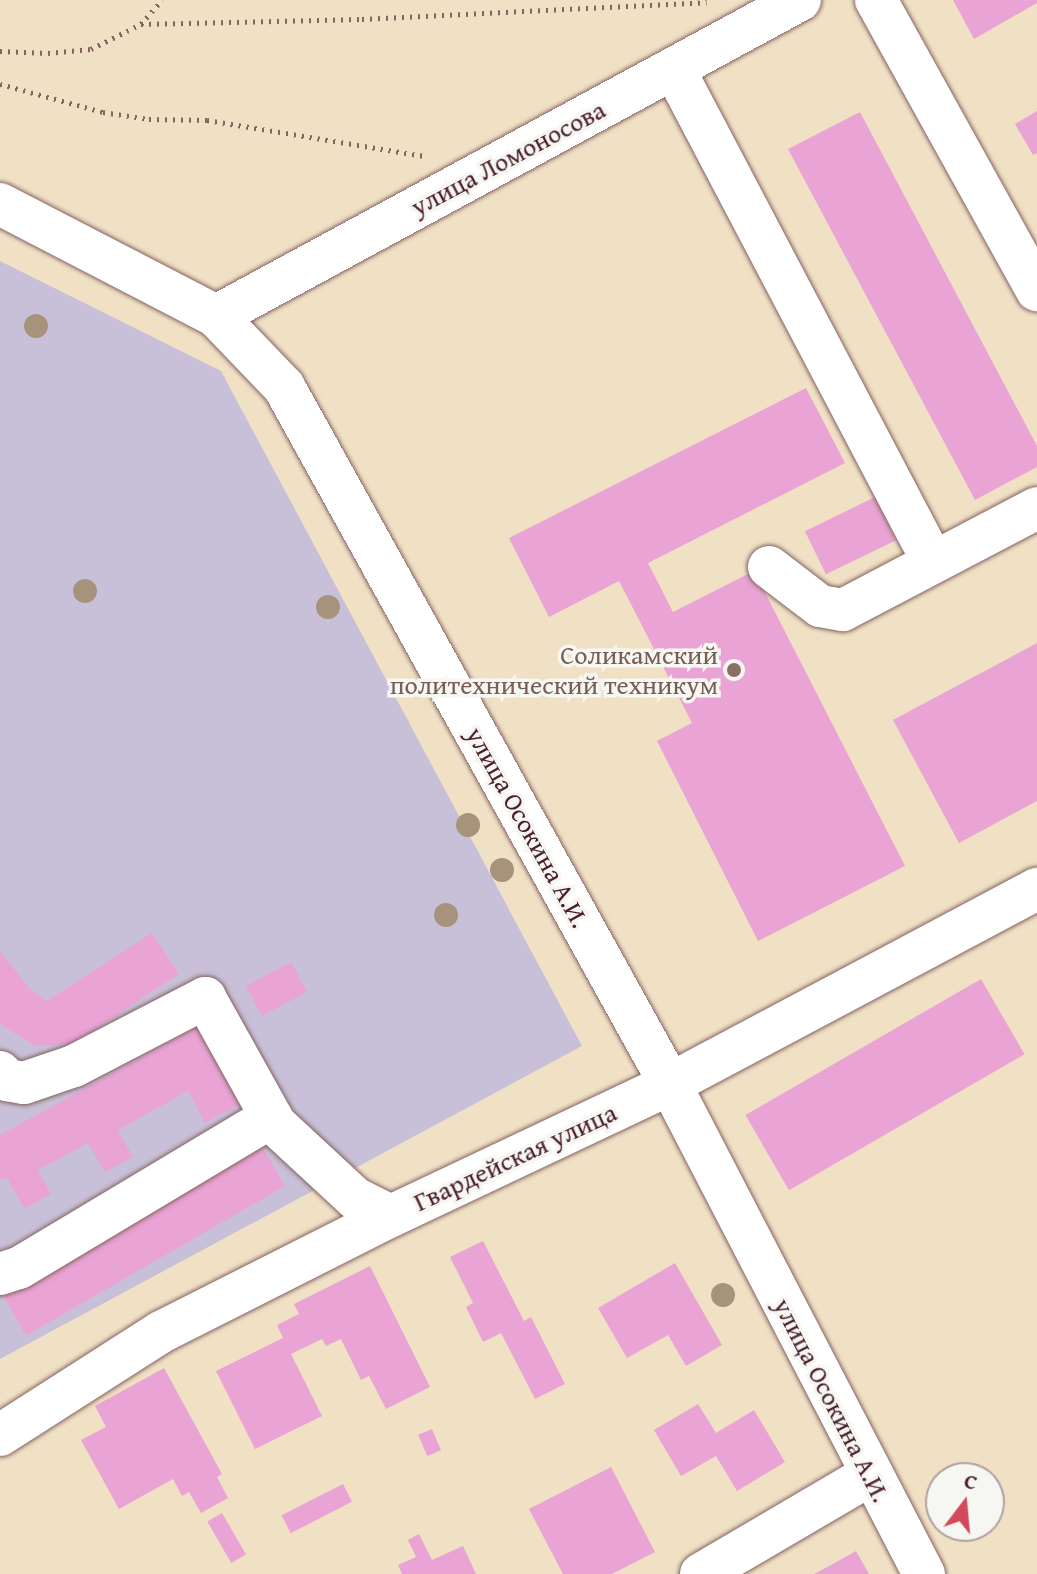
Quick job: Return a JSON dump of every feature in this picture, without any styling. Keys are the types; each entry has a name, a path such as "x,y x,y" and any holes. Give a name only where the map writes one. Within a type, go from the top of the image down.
{"street":[{"name":"улица Ломоносова","path":"216,316 800,0"},
{"path":"876,0 1037,290"},
{"path":"674,69 933,562"},
{"name":"улица Осокина А.И.","path":"0,204 216,316 284,387 670,1084 924,1574"},
{"path":"769,567 820,606 843,610 1037,508"},
{"name":"Гвардейская улица","path":"0,1435 161,1332 391,1216 670,1084 1037,889"},
{"path":"0,1072 7,1080 24,1083 74,1066 205,998 271,1117 355,1198 391,1216"},
{"path":"0,1274 19,1268 271,1117"},
{"path":"701,1574 870,1475"}],"path":[{"path":"0,51 48,53 91,49 141,24 162,0"},
{"path":"141,24 362,19 717,2"},
{"path":"0,84 103,112 149,119 207,120 492,166"}],"shaded area":[{"path":"0,261 221,371 582,1046 0,1359"}],"building":[{"path":"953,0 1037,0 1037,3 974,39"},
{"path":"1037,111 1037,153 1033,155 1015,124"},
{"path":"860,112 1037,446 1037,467 975,500 788,149"},
{"name":"Соликамский политехнический техникум","path":"806,388 845,463 648,563 673,612 754,571 905,866 758,941 657,741 692,723 619,581 549,617 509,538"},
{"path":"875,497 896,540 826,574 805,531"},
{"path":"1037,643 1037,801 959,843 893,720"},
{"path":"152,933 179,974 74,1043 35,1046 0,1024 0,951 30,989 47,1001"},
{"path":"291,962 307,992 262,1016 246,986"},
{"path":"981,979 1024,1054 789,1190 745,1115"},
{"path":"201,1025 244,1102 205,1123 188,1091 118,1130 133,1157 105,1172 88,1143 38,1170 51,1194 24,1209 7,1178 0,1180 0,1135"},
{"path":"259,1141 285,1186 26,1336 0,1290"},
{"path":"483,1241 524,1321 531,1317 565,1384 535,1399 501,1333 483,1342 466,1307 473,1303 450,1257"},
{"path":"675,1263 722,1345 686,1366 668,1335 627,1358 598,1308"},
{"path":"370,1266 430,1387 386,1409 369,1376 361,1380 341,1339 326,1346 322,1339 291,1354 322,1416 255,1449 216,1371 283,1338 277,1325 299,1314 294,1304"},
{"path":"164,1368 222,1474 217,1477 228,1498 201,1513 189,1492 182,1496 173,1479 119,1509 81,1440 106,1427 95,1406"},
{"path":"698,1404 716,1433 754,1410 785,1462 737,1491 716,1456 681,1476 654,1430"},
{"path":"432,1429 441,1450 427,1456 418,1435"},
{"path":"611,1467 655,1552 612,1574 563,1574 529,1509"},
{"path":"343,1484 352,1502 291,1533 282,1515"},
{"path":"222,1513 246,1555 231,1563 207,1522"},
{"path":"419,1534 432,1560 463,1546 476,1574 402,1574 398,1565 416,1557 408,1540"},
{"path":"856,1551 869,1574 814,1574 831,1565"}],"place":[{"name":"Соликамский политехнический техникум","path":"734,670"}]}
